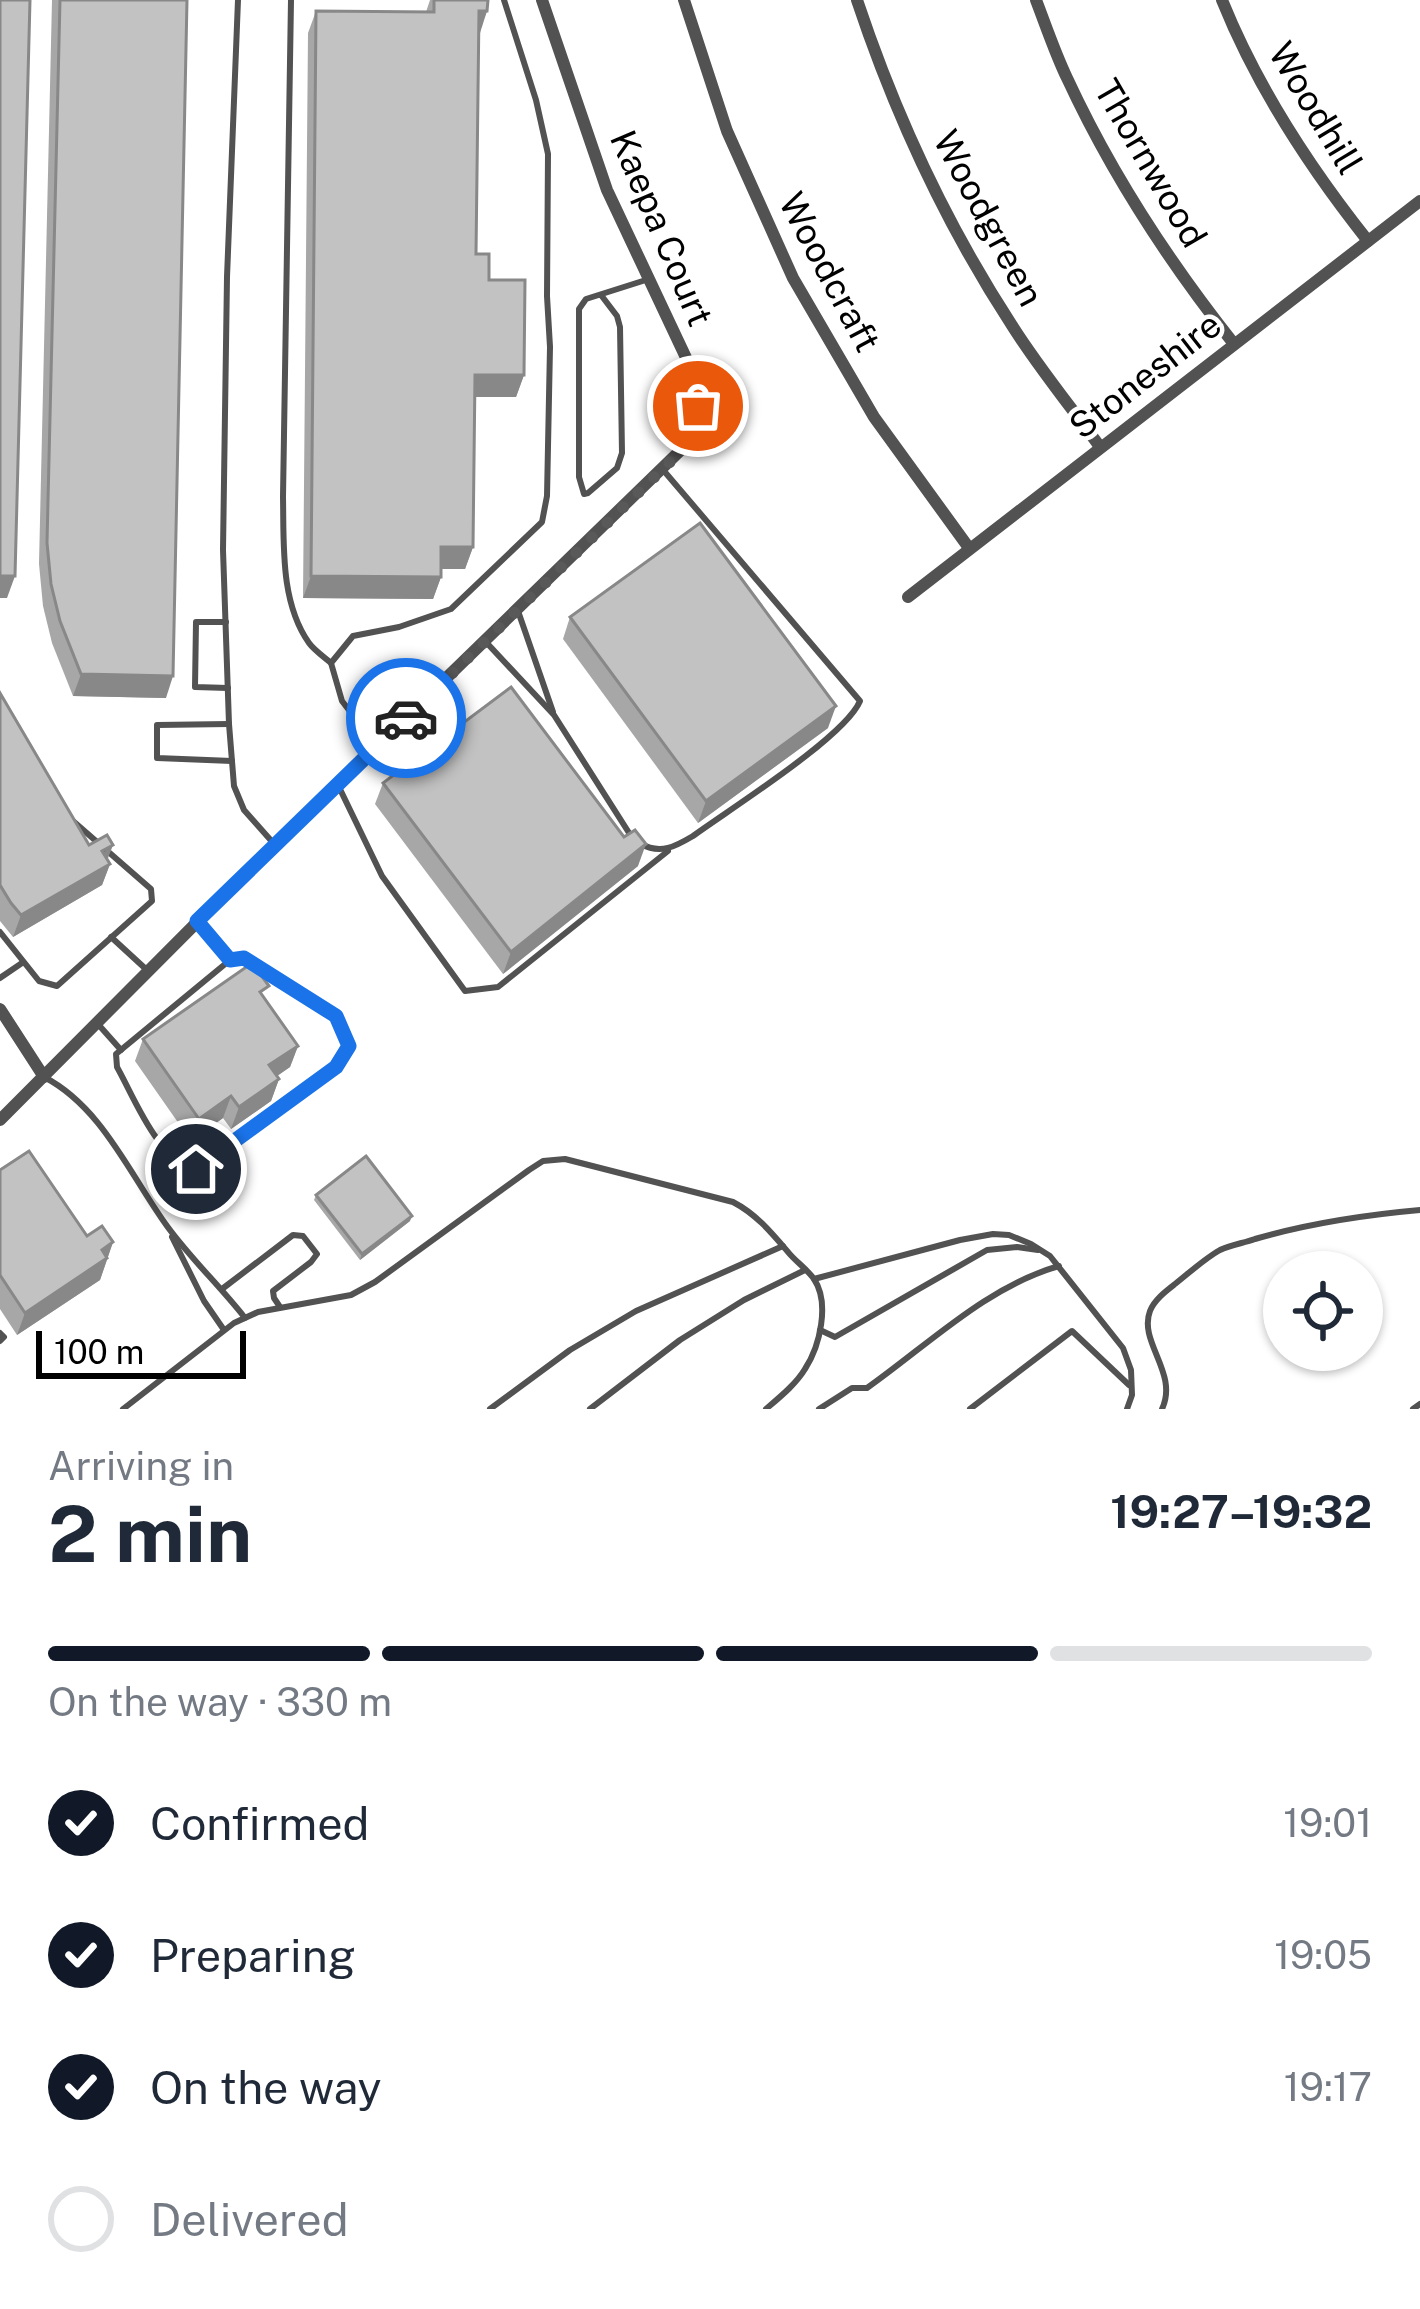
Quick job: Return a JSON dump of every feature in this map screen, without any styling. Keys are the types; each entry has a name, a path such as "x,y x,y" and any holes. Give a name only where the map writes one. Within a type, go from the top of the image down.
{"street":[{"name":"Kaepa Court","path":"0,1120 688,442 698,406 697,381 607,190 542,0"},
{"name":"Woodcraft","path":"684,0 727,131 793,278 874,417 969,548"},
{"name":"Woodgreen","path":"857,0 878,63 938,199 1013,327 1100,447"},
{"name":"Thornwood","path":"1036,0 1066,77 1124,187 1234,344"},
{"name":"Woodhill","path":"1222,0 1281,118 1368,241"},
{"name":"Stoneshire","path":"908,597 1420,201"},
{"path":"0,1009 44,1077"}],"lane":[{"path":"238,0 223,550 229,724 234,786 244,810 275,845"},
{"path":"292,0 283,497 286,573 295,612 309,643 331,663 342,700 377,747"},
{"path":"331,663 353,636 451,609 542,522 547,496 550,368 548,154 504,0"},
{"path":"601,295 620,327 622,453 617,468 584,494 579,477 578,319 582,303 601,295 649,279"},
{"path":"338,785 382,876 465,991 498,987 669,850 827,739 856,711 860,701 662,468"},
{"path":"517,610 554,715"},
{"path":"226,622 196,622 195,687 228,688"},
{"path":"485,641 554,715 630,835 646,848 669,850"},
{"path":"229,724 157,724 158,758 232,761"},
{"path":"0,932 39,981 57,986 152,901 151,889 68,815"},
{"path":"197,921 230,960"},
{"path":"111,938 148,971"},
{"path":"244,958 336,1016 349,1046 336,1067 196,1169 182,1166 163,1149 117,1066 116,1054 230,960 244,958"},
{"path":"0,978 23,963"},
{"path":"97,1023 122,1050"},
{"path":"44,1077 87,1107 165,1223 245,1318"},
{"path":"123,1409 245,1318 351,1295 543,1161 565,1159 733,1202 749,1210 814,1279 821,1297 820,1330 806,1368 766,1409"},
{"path":"1162,1409 1166,1382 1148,1331 1150,1310 1196,1268 1220,1250 1271,1234 1346,1217 1420,1210"},
{"path":"165,1223 224,1330"},
{"path":"222,1289 293,1235 303,1236 317,1254 273,1291 280,1307"},
{"path":"814,1279 960,1240 1009,1235 1042,1251 1059,1266 1124,1348 1131,1370 1127,1409"},
{"path":"490,1409 570,1350 636,1311 783,1246"},
{"path":"820,1330 835,1337 987,1250 1042,1251"},
{"path":"819,1409 852,1388 867,1388 986,1301 1059,1266"},
{"path":"590,1409 671,1346 805,1270"},
{"path":"970,1409 1072,1331 1131,1387"}],"building":[{"path":"0,0 30,0 15,576 0,576"},
{"path":"60,0 187,0 173,676 81,674 51,584 47,543"},
{"path":"434,0 488,0 487,11 479,11 476,254 489,254 489,280 525,280 524,375 475,375 473,547 441,547 441,577 311,576 316,11 434,12"},
{"path":"700,523 836,706 706,801 570,617"},
{"path":"511,687 624,837 635,830 646,844 511,952 383,783"},
{"path":"0,693 89,845 107,835 113,845 102,851 110,864 21,915 0,885"},
{"path":"252,963 269,986 260,992 298,1046 269,1065 279,1079 239,1107 231,1096 199,1119 143,1039"},
{"path":"29,1151 87,1236 102,1226 113,1242 102,1250 107,1258 25,1313 0,1275 0,1170"},
{"path":"366,1156 412,1216 362,1254 316,1195"}],"way so far":[{"path":"406,718 682,450 698,406"}],"route":[{"path":"196,1169 336,1067 349,1046 336,1016 244,958 230,960 197,921 406,718"}]}
